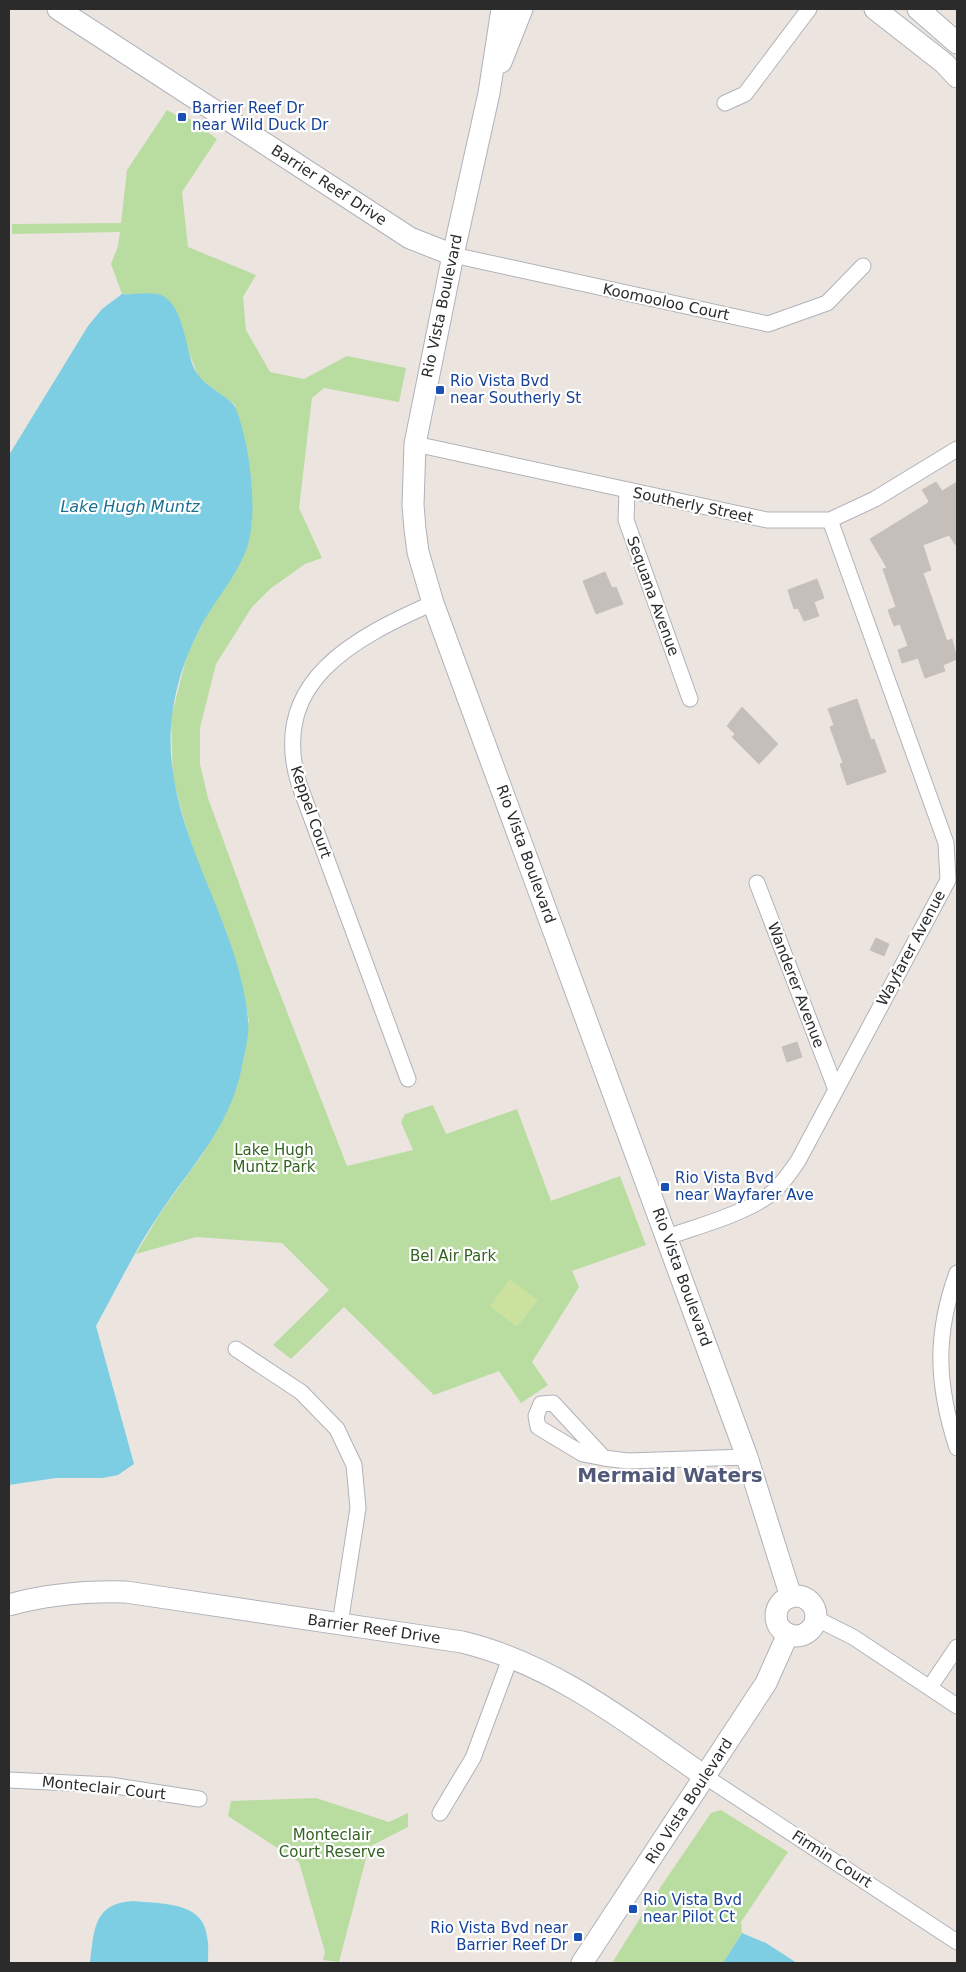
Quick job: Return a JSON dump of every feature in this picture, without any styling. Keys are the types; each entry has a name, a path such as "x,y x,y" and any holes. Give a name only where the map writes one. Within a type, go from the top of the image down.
{"street":[{"name":"Barrier Reef Drive","path":"58,9 410,238 453,255"},
{"name":"Rio Vista Boulevard","path":"502,9 489,93 453,255 415,444 413,497 418,552 433,603 748,1456 791,1597"},
{"name":"Rio Vista Boulevard","path":"489,93 522,9"},
{"path":"724,103 745,94 809,9"},
{"path":"875,9 936,57 957,77"},
{"path":"918,9 957,43"},
{"name":"Koomooloo Court","path":"453,255 768,324 827,303 863,266"},
{"name":"Southerly Street","path":"415,444 767,520 830,520 875,499 957,450"},
{"name":"Sequana Avenue","path":"627,491 626,520 690,699"},
{"name":"Wayfarer Avenue","path":"668,1237 750,1206 774,1192 786,1179 798,1161 835,1088 953,882 946,843 830,520"},
{"name":"Keppel Court","path":"408,1079 299,784 292,755 292,731 304,695 325,666 371,634 433,603"},
{"name":"Wanderer Avenue","path":"758,882 835,1088"},
{"path":"957,1273 945,1314 940,1363 945,1411 957,1448"},
{"path":"236,1349 301,1392 337,1430 354,1465 358,1508 340,1624"},
{"path":"604,1458 628,1461 748,1456"},
{"name":"Barrier Reef Drive","path":"9,1606 48,1595 75,1592 126,1592 462,1642 511,1656 568,1683 706,1777"},
{"path":"791,1597 798,1597 810,1603 815,1618 810,1630 804,1634 788,1634 778,1626 777,1610 785,1600 791,1597"},
{"path":"815,1618 854,1637 957,1706"},
{"name":"Rio Vista Boulevard","path":"582,1963 766,1683 788,1634"},
{"path":"930,1687 957,1647"},
{"path":"440,1813 473,1758 511,1656"},
{"name":"Firmin Court","path":"706,1777 957,1942"},
{"name":"Monteclair Court","path":"9,1780 110,1785 199,1799"}],"green space":[{"path":"167,110 185,120 187,117 217,139 182,192 188,247 256,275 243,297 246,330 270,372 304,379 347,356 406,368 399,402 324,388 312,398 299,508 322,558 305,564 270,589 252,607 216,664 200,728 200,764 208,798 268,963 347,1166 413,1150 401,1122 405,1114 433,1105 446,1134 517,1109 551,1201 620,1176 646,1245 572,1271 579,1287 532,1362 548,1385 521,1403 499,1371 434,1395 344,1307 291,1359 273,1345 329,1290 282,1243 196,1237 136,1254 159,1215 204,1152 249,1021 241,979 191,845 173,779 171,718 187,655 252,524 235,405 199,378 186,345 158,294 122,294 111,264 118,246 120,232 12,234 12,224 121,223 127,170"},
{"path":"510,1279 538,1300 517,1327 490,1306"},
{"name":"Monteclair Court Reserve","path":"316,1798 389,1822 408,1813 408,1827 369,1847 339,1962 323,1960 325,1952 299,1862 228,1816 231,1801"},
{"path":"721,1810 788,1852 741,1922 742,1933 723,1963 612,1963 647,1907 711,1813"}],"water":[{"name":"Lake Hugh Muntz","path":"122,294 157,294 166,298 173,305 182,326 195,370 205,382 229,400 236,409 249,461 252,521 245,553 231,579 205,619 183,667 174,701 171,736 171,754 176,789 184,822 233,952 243,985 248,1031 241,1071 228,1110 208,1146 143,1240 96,1326 134,1464 118,1475 103,1478 56,1478 9,1485 9,455 88,326 102,309"},
{"path":"133,1901 179,1906 198,1916 204,1925 207,1936 208,1963 90,1963 95,1930 103,1913 110,1907 120,1903"},
{"path":"742,1933 766,1943 797,1963 723,1963"}],"building":[{"path":"936,482 942,491 957,482 957,547 949,535 923,545 931,570 923,573 947,641 952,639 957,659 943,665 945,671 925,678 918,658 902,663 898,650 908,646 900,624 894,626 888,610 896,607 883,569 887,568 870,539 928,503 929,501 922,490"},
{"path":"605,572 612,588 616,587 623,604 596,614 583,581"},
{"path":"817,579 824,598 814,602 819,616 804,621 798,608 794,609 788,590"},
{"path":"857,699 871,740 874,739 886,772 847,785 840,764 843,763 830,727 834,725 828,709"},
{"path":"742,707 778,744 759,764 732,737 735,734 727,726"},
{"path":"876,938 889,944 884,956 870,950"},
{"path":"797,1042 802,1057 787,1062 782,1047"}],"place":[{"name":"Barrier Reef Dr near Wild Duck Dr","path":"182,117"},
{"name":"Rio Vista Bvd near Southerly St","path":"440,390"},
{"name":"Rio Vista Bvd near Wayfarer Ave","path":"665,1187"},
{"name":"Rio Vista Bvd near Pilot Ct","path":"633,1909"},
{"name":"Rio Vista Bvd near Barrier Reef Dr","path":"578,1937"}],"district":[{"name":"Mermaid Waters","path":"670,1475"}],"park label":[{"name":"Lake Hugh Muntz Park","path":"274,1158"},
{"name":"Bel Air Park","path":"453,1256"}]}
